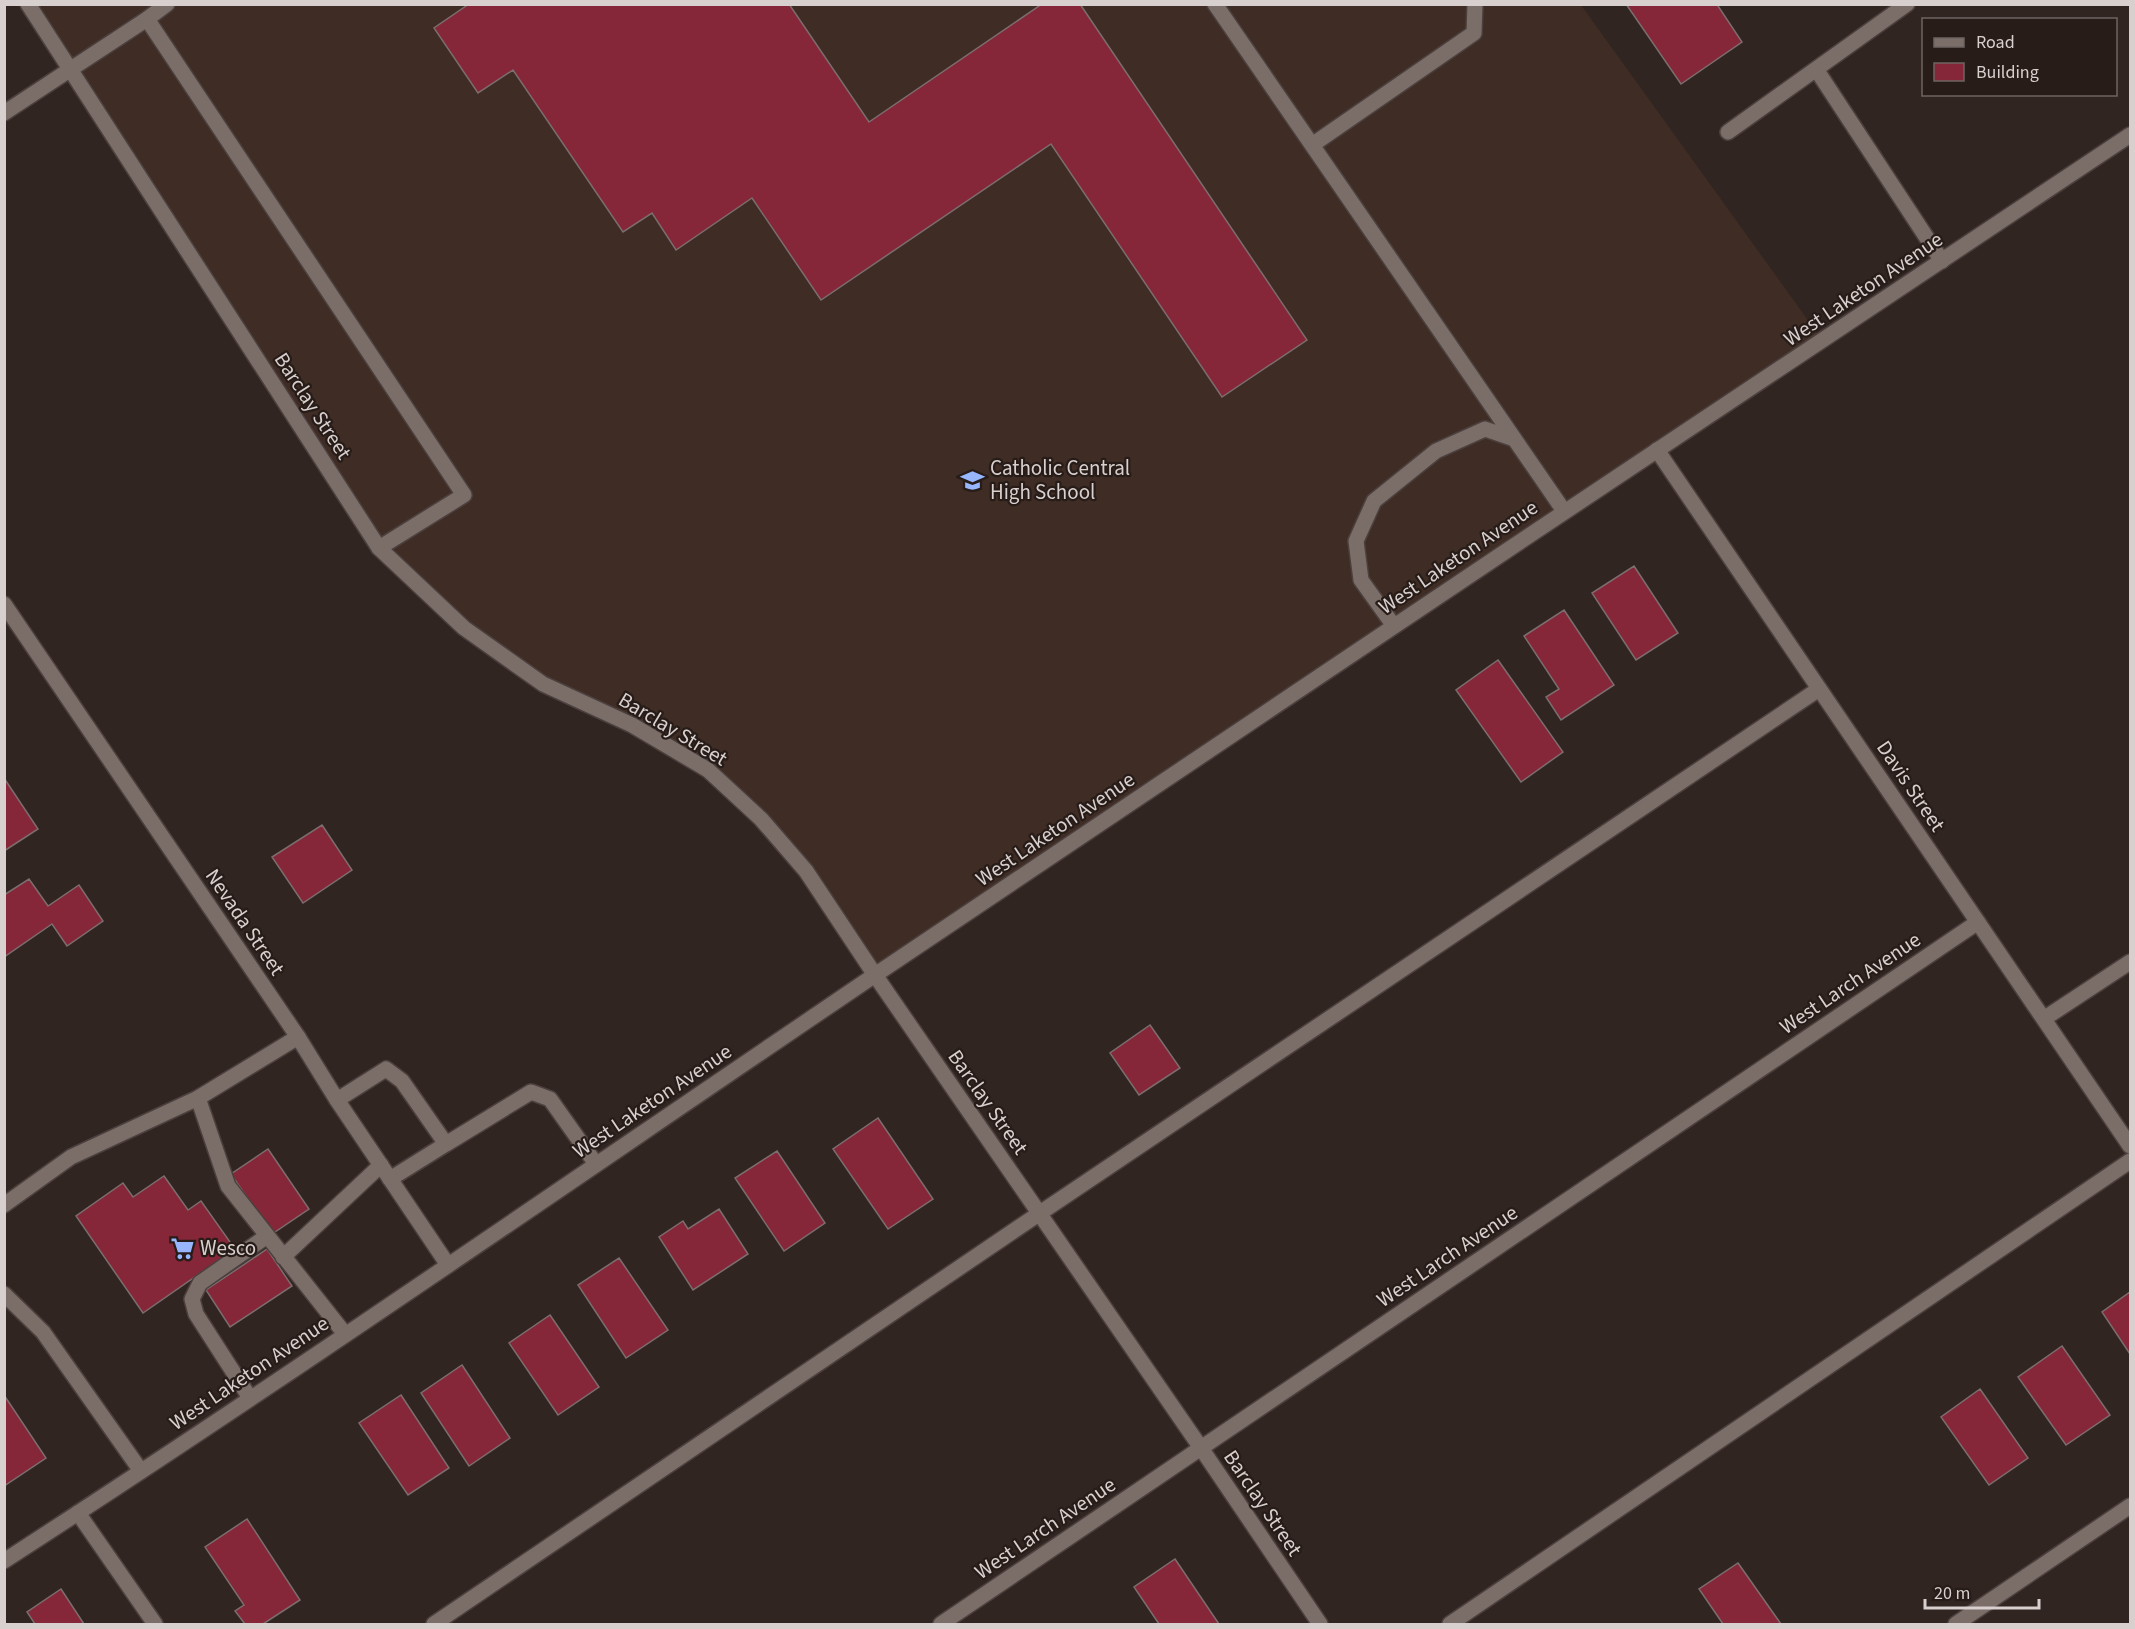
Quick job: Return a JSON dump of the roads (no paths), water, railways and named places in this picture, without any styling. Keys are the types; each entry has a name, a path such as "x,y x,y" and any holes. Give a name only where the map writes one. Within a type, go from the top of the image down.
{"street":[{"name":"Barclay Street","path":"28,4 379,548 465,628 543,684 632,725 708,770 761,819 806,871 874,975 1040,1213 1320,1624"},
{"path":"4,112 167,4"},
{"path":"1215,4 1564,511"},
{"path":"1312,145 1474,33 1475,4"},
{"path":"1728,132 1907,4"},
{"path":"147,19 464,495 379,548"},
{"path":"1816,69 1942,261"},
{"name":"West Laketon Avenue","path":"4,1561 448,1265 874,975 1564,511 2130,135"},
{"path":"1394,626 1361,580 1356,541 1374,501 1437,452 1485,429 1514,439"},
{"name":"Davis Street","path":"1657,450 2130,1146"},
{"name":"Nevada Street","path":"4,604 298,1037 337,1100 448,1265"},
{"path":"434,1624 1040,1213 1820,689"},
{"name":"West Larch Avenue","path":"941,1624 1978,922"},
{"path":"2045,1018 2130,962"},
{"path":"4,1205 71,1157 198,1098 298,1037"},
{"path":"337,1100 386,1069 402,1081 446,1144"},
{"path":"390,1179 531,1092 550,1099 596,1164"},
{"path":"198,1098 228,1186 345,1334"},
{"path":"1450,1624 2130,1161"},
{"path":"283,1257 381,1165"},
{"path":"250,1398 196,1314 192,1299 200,1283 267,1236"},
{"path":"4,1294 43,1332 141,1471"},
{"path":"1956,1624 2130,1506"},
{"path":"78,1513 155,1624"}],"place":[{"name":"Catholic Central High School","path":"972,480"},
{"name":"Wesco","path":"182,1248"}]}
